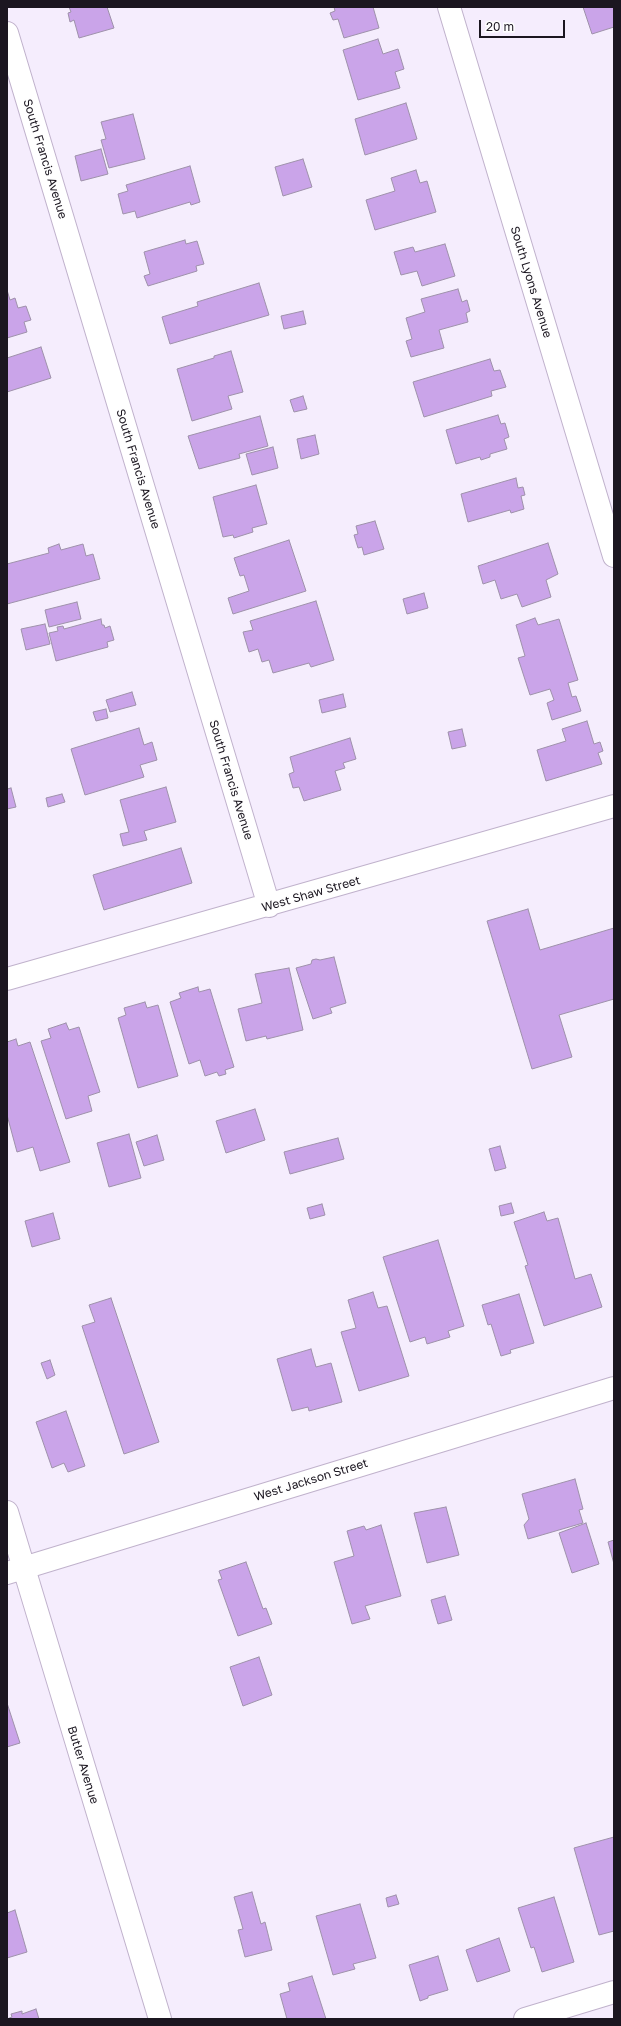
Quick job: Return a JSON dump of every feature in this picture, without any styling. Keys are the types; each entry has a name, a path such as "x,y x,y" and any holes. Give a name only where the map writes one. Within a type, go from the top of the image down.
{"street":[{"name":"South Lyons Avenue","path":"449,7 614,556"},
{"name":"South Francis Avenue","path":"7,33 269,906"},
{"name":"West Shaw Street","path":"7,979 269,906 614,806"},
{"name":"West Jackson Street","path":"15,1570 614,1388"},
{"name":"Butler Avenue","path":"7,1512 15,1570 160,2019"},
{"path":"525,2019 614,1992"}],"building":[{"path":"69,7 107,7 114,28 79,38 74,20 70,22 68,13 71,12"},
{"path":"334,7 373,7 379,28 344,38 338,19 333,20 330,13 335,11"},
{"path":"583,7 614,7 614,27 592,34"},
{"path":"378,39 383,54 398,49 404,69 395,72 400,88 358,100 343,50"},
{"path":"406,103 417,139 365,155 355,119"},
{"path":"133,114 145,159 109,168 101,140 106,139 101,122"},
{"path":"101,149 108,174 81,181 75,156"},
{"path":"303,159 312,187 283,196 275,167"},
{"path":"190,166 200,202 191,205 190,202 137,218 135,211 123,214 118,194 128,191 126,185"},
{"path":"416,170 420,183 427,181 436,212 375,230 366,200 395,191 391,178"},
{"path":"185,240 186,244 197,241 204,264 196,266 197,271 148,286 144,276 150,274 144,252"},
{"path":"445,244 455,276 422,286 417,271 401,275 394,252 413,247 415,252"},
{"path":"259,283 269,315 170,344 162,317 198,306 197,302"},
{"path":"458,289 462,302 467,300 470,311 466,313 468,322 439,330 444,348 411,357 406,341 412,339 406,318 425,312 421,299"},
{"path":"7,290 10,300 15,298 18,308 26,306 31,320 24,322 27,332 7,338"},
{"path":"303,311 306,324 284,329 281,316"},
{"path":"41,347 51,378 7,392 7,358"},
{"path":"231,351 243,392 228,396 232,409 192,421 177,369 214,358 214,356"},
{"path":"490,359 494,371 500,370 506,387 491,391 492,396 424,417 413,382"},
{"path":"303,396 307,409 294,412 290,400"},
{"path":"498,415 501,424 505,423 509,437 504,439 507,449 490,454 490,457 481,460 480,457 456,464 446,430"},
{"path":"260,416 268,446 239,454 240,458 199,469 188,436"},
{"path":"315,435 319,454 301,459 297,439"},
{"path":"273,447 278,468 252,475 246,454"},
{"path":"516,478 518,488 523,487 525,495 521,496 524,509 511,513 510,510 468,522 461,494"},
{"path":"256,485 267,524 252,528 253,532 234,538 233,535 223,537 213,497"},
{"path":"375,521 384,549 364,555 362,547 358,548 354,535 358,534 356,526"},
{"path":"289,540 306,591 233,614 228,598 249,591 244,575 240,576 234,558"},
{"path":"548,543 558,574 546,580 551,597 522,607 517,594 501,599 495,580 483,584 478,566"},
{"path":"59,544 61,550 83,544 86,556 93,554 100,579 7,604 7,564 49,553 48,548"},
{"path":"424,593 428,608 407,614 403,599"},
{"path":"316,601 334,660 311,667 309,663 273,673 269,660 262,662 258,649 249,652 243,632 253,630 250,621"},
{"path":"77,602 81,619 49,627 45,610"},
{"path":"535,618 538,625 559,619 578,680 568,683 572,697 576,696 581,711 552,720 547,703 554,700 550,689 530,695 518,658 525,656 516,625"},
{"path":"101,619 102,625 104,625 105,628 110,626 114,640 107,642 108,647 56,661 49,633 58,631 57,627 63,626 64,629"},
{"path":"45,624 50,644 26,650 21,629"},
{"path":"132,692 136,705 110,712 106,700"},
{"path":"343,694 346,707 322,713 319,700"},
{"path":"106,709 108,718 96,721 93,712"},
{"path":"587,721 594,744 600,742 603,751 598,753 602,764 546,781 537,750 566,741 562,729"},
{"path":"139,728 144,745 152,742 157,760 140,765 144,777 85,795 71,749"},
{"path":"462,729 466,746 452,749 448,732"},
{"path":"350,738 356,759 343,763 345,768 335,771 341,790 304,801 299,787 293,788 289,774 294,772 290,757"},
{"path":"166,787 176,822 144,831 147,840 123,846 120,834 129,832 120,800"},
{"path":"11,788 16,807 7,809 7,789"},
{"path":"62,794 65,802 48,807 46,798"},
{"path":"181,848 192,883 104,910 93,875"},
{"path":"528,909 540,950 614,928 614,999 559,1015 572,1057 532,1069 487,921"},
{"path":"334,957 346,1003 330,1008 332,1013 313,1019 296,968 311,964 312,960"},
{"path":"289,968 303,1030 267,1039 266,1036 246,1041 238,1009 262,1003 255,974"},
{"path":"198,987 199,992 210,989 234,1067 225,1070 226,1074 219,1076 217,1072 205,1076 200,1060 189,1064 170,1002 181,998 179,993"},
{"path":"145,1002 147,1008 158,1005 178,1076 138,1088 118,1018 126,1015 124,1008"},
{"path":"66,1023 69,1030 79,1027 100,1092 88,1096 92,1111 66,1119 41,1041 51,1038 48,1029"},
{"path":"16,1039 18,1046 30,1042 70,1162 40,1171 33,1147 17,1152 7,1115 7,1042"},
{"path":"255,1109 265,1140 226,1153 216,1121"},
{"path":"129,1134 141,1178 109,1187 97,1143"},
{"path":"157,1135 164,1160 144,1166 136,1142"},
{"path":"338,1138 344,1159 290,1174 284,1152"},
{"path":"500,1146 506,1168 495,1171 489,1149"},
{"path":"511,1203 514,1213 501,1216 499,1206"},
{"path":"322,1204 325,1215 310,1219 307,1208"},
{"path":"544,1212 547,1221 558,1218 575,1279 591,1274 602,1307 544,1326 525,1266 528,1265 514,1222"},
{"path":"53,1213 60,1239 32,1247 25,1221"},
{"path":"438,1240 464,1326 448,1331 450,1337 427,1344 425,1337 410,1342 383,1257"},
{"path":"373,1292 378,1308 387,1306 409,1376 359,1391 341,1332 356,1328 348,1300"},
{"path":"519,1294 534,1343 510,1350 511,1353 501,1356 491,1324 488,1325 482,1305"},
{"path":"111,1298 159,1442 124,1454 82,1326 95,1322 89,1305"},
{"path":"311,1349 316,1367 331,1363 342,1402 309,1411 308,1407 292,1411 277,1359"},
{"path":"50,1360 55,1375 47,1379 41,1363"},
{"path":"66,1411 85,1466 68,1472 64,1463 52,1468 36,1422"},
{"path":"575,1479 583,1509 579,1510 583,1523 528,1539 524,1525 529,1519 522,1494"},
{"path":"446,1507 459,1555 427,1563 414,1513"},
{"path":"586,1523 599,1564 572,1573 559,1533"},
{"path":"381,1525 401,1596 365,1606 370,1619 352,1624 334,1562 354,1556 347,1531 364,1526 366,1530"},
{"path":"614,1540 614,1564 608,1542"},
{"path":"246,1562 263,1609 266,1608 272,1624 238,1636 218,1580 222,1579 219,1571"},
{"path":"445,1596 452,1620 438,1624 431,1600"},
{"path":"259,1657 272,1695 243,1706 230,1667"},
{"path":"7,1703 20,1743 7,1747"},
{"path":"614,1837 614,1931 599,1935 574,1848"},
{"path":"252,1892 261,1924 265,1922 272,1950 245,1957 238,1930 243,1929 234,1897"},
{"path":"396,1895 399,1904 388,1907 386,1898"},
{"path":"554,1897 574,1962 542,1972 534,1947 531,1948 518,1908"},
{"path":"360,1904 376,1958 353,1964 355,1969 333,1975 316,1916"},
{"path":"15,1910 27,1952 7,1958 7,1913"},
{"path":"499,1938 510,1971 477,1982 466,1950"},
{"path":"438,1956 448,1990 428,1996 428,1998 420,2001 409,1965"},
{"path":"312,1976 326,2019 287,2019 280,1994 290,1991 288,1983"},
{"path":"36,2009 39,2019 7,2019 12,2017 11,2014 22,2011 22,2014"}]}
